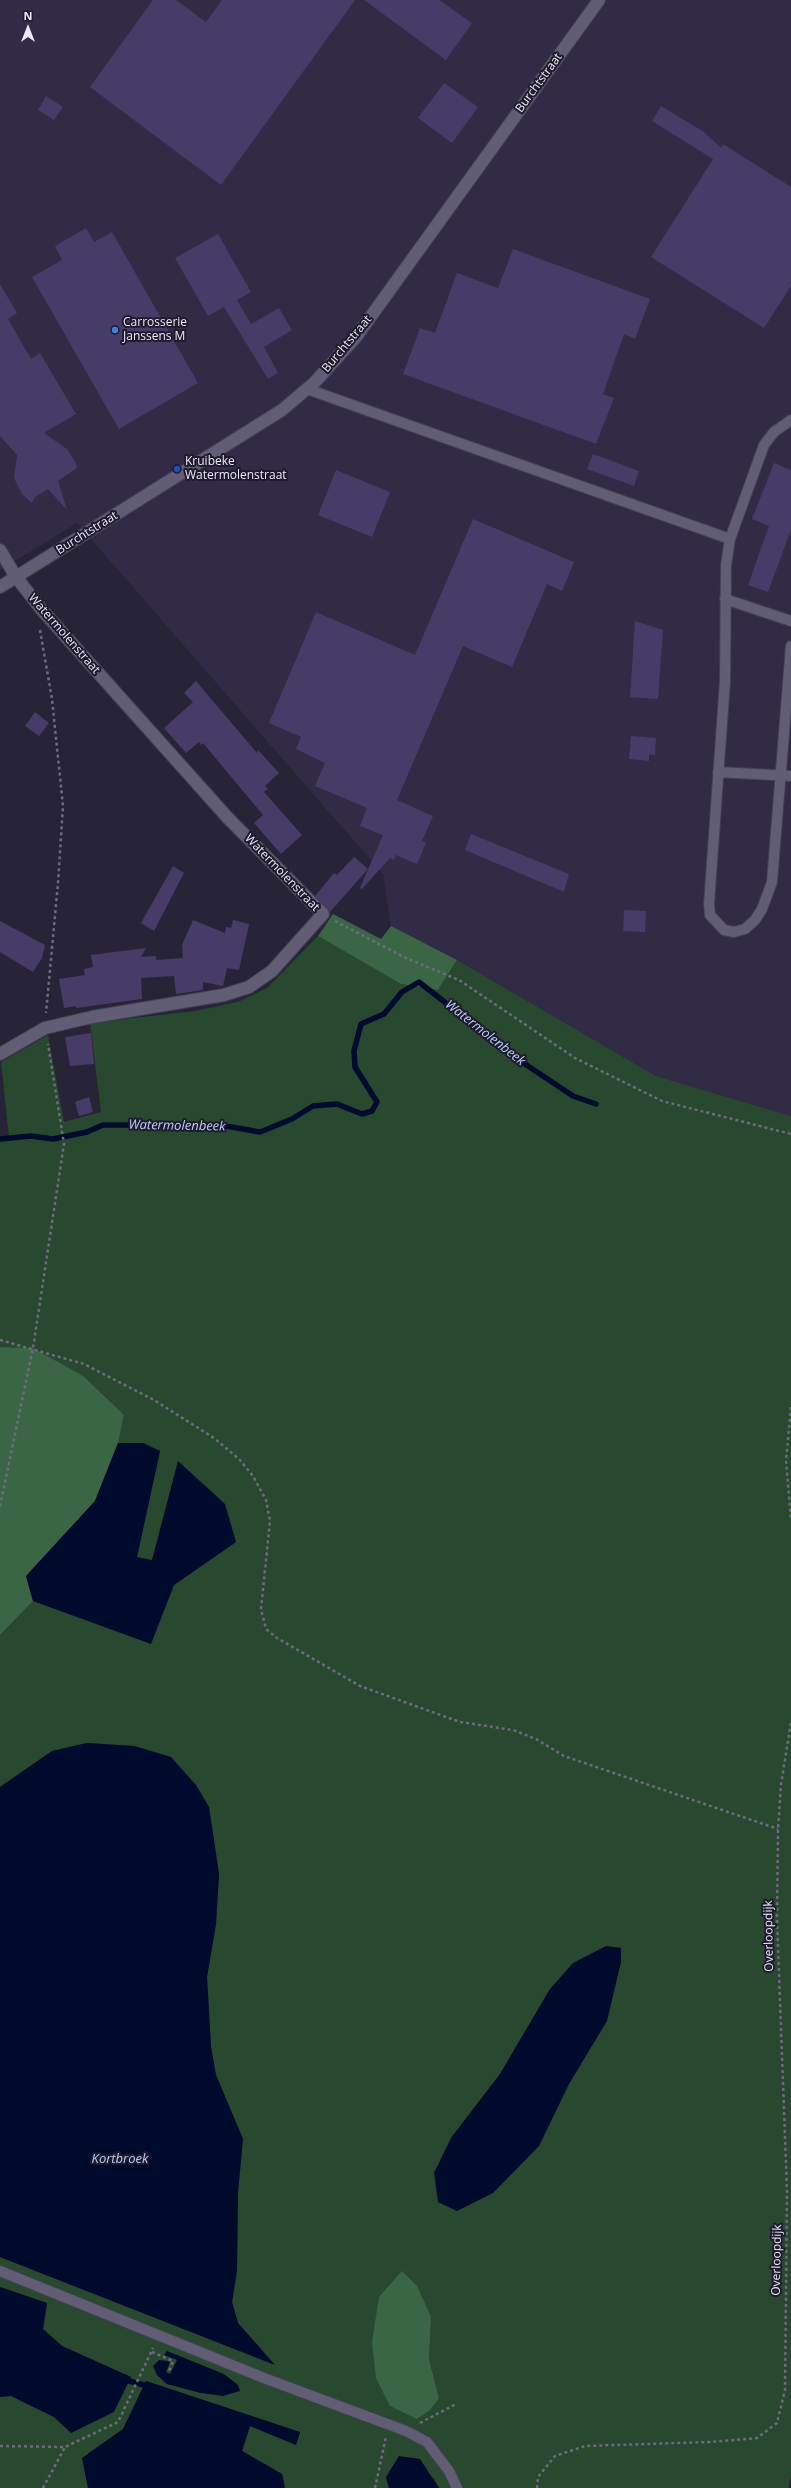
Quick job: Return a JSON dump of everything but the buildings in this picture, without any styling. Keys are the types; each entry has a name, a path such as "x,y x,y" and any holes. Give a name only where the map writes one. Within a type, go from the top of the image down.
{"street":[{"name":"Burchtstraat","path":"0,587 282,410 307,389 356,337 599,0"},
{"name":"Watermolenstraat","path":"0,550 16,577 35,602 227,817 323,914 272,971 249,986 224,995 92,1017 45,1028 0,1054"}],"lane":[{"path":"307,389 730,539"},
{"path":"791,420 774,432 764,445 730,539 725,599 725,681 710,915 715,923 724,930 734,932 745,929 755,920 769,895 786,776 791,646"},
{"path":"725,599 791,621"},
{"path":"718,772 786,776"},
{"path":"0,2271 264,2378 389,2423 406,2431 427,2442 449,2471 458,2488"}],"path":[{"path":"0,1506 33,1348 64,1144 45,1028 58,883 63,806 52,699 35,602"},
{"path":"323,914 406,958 459,980 575,1058 662,1101 791,1134"},
{"path":"0,1340 72,1360 154,1400 214,1438 239,1459 253,1476 266,1500 270,1522 261,1609 266,1629 277,1638 360,1686 460,1722 513,1730 536,1739 564,1756 778,1829"},
{"path":"791,1407 786,1460 791,1519"},
{"name":"Overloopdijk","path":"537,2488 538,2477 555,2456 585,2446 709,2442 757,2438 777,2423 785,2390 787,2191 777,1919 778,1829 780,1785 791,1722"},
{"path":"0,2446 65,2447 118,2422 152,2352 158,2336"},
{"path":"152,2352 173,2361 169,2371"},
{"path":"406,2431 456,2404"},
{"path":"375,2488 389,2423"},
{"path":"43,2488 65,2447"}],"shaded area":[{"path":"0,0 791,0 791,1116 656,1076 457,960 391,926 383,874 77,523 0,570"}],"green space":[{"path":"333,914 381,939 391,926 457,960 438,990 401,984 318,936"},
{"path":"318,936 401,984 438,990 457,960 656,1076 791,1116 791,2475 788,2488 439,2488 433,2477 386,2477 389,2488 285,2488 282,2474 242,2451 250,2426 296,2445 300,2432 146,2381 123,2429 82,2458 88,2488 0,2488 0,2397 11,2396 54,2417 71,2432 131,2377 62,2346 43,2329 47,2303 0,2287 0,2257 274,2364 238,2323 232,2302 237,2270 238,2192 243,2139 216,2075 211,2047 207,1977 216,1924 219,1874 209,1807 171,1757 134,1746 87,1743 52,1751 0,1787 0,1635 33,1601 151,1643 174,1585 236,1542 152,1561 137,1557 160,1451 143,1443 118,1443 124,1415 33,1348 0,1347 0,1139 9,1137 1,1062 48,1035 64,1122 101,1112 90,1023 195,1011 238,1002 267,988","holes":["621,1962 615,1985 539,2146 492,2193 457,2211 451,2138 500,2074 550,1989","431,2317 429,2359 439,2398 390,2406","165,2360 170,2362 166,2372 170,2374 177,2360 201,2393 167,2384 157,2375 159,2361"]},
{"path":"0,1347 33,1348 83,1376 124,1415 118,1443 95,1501 26,1576 33,1601 0,1635"},
{"path":"402,2271 417,2286 431,2317 429,2359 439,2398 430,2410 417,2419 390,2406 376,2378 372,2342 379,2297"}],"water":[{"path":"118,1443 143,1443 160,1451 137,1557 152,1560 178,1461 225,1504 236,1542 174,1585 151,1644 33,1601 26,1576 95,1501"},
{"name":"Kortbroek","path":"87,1743 134,1746 171,1757 196,1785 209,1807 219,1874 216,1924 207,1977 211,2047 216,2075 243,2139 238,2192 237,2270 232,2302 238,2323 275,2365 0,2257 0,1787 52,1751"},
{"path":"606,1946 621,1948 621,1962 607,2021 569,2084 539,2146 493,2193 457,2211 438,2202 434,2173 451,2138 500,2074 550,1989 573,1963"},
{"path":"0,2287 47,2303 43,2329 62,2346 131,2377 114,2412 71,2433 54,2417 11,2396 0,2397"},
{"path":"167,2351 224,2374 238,2385 240,2391 223,2396 201,2393 167,2384 157,2375 153,2366 159,2360 170,2362 166,2372 170,2374 177,2360 164,2355"},
{"path":"146,2381 300,2432 296,2445 250,2426 242,2451 282,2474 285,2488 88,2488 82,2458 123,2429"},
{"path":"399,2456 420,2459 439,2488 389,2488 386,2477"}],"waterway":[{"name":"Watermolenbeek","path":"0,1139 31,1136 53,1139 87,1132 103,1125 220,1125 260,1132 292,1119 313,1106 337,1104 362,1114 372,1111 377,1102 355,1067 354,1051 361,1024 384,1014 402,992 419,982 516,1058 573,1096 596,1104"},
{"path":"129,2381 144,2385"}],"place":[{"name":"Carrosserie Janssens M","path":"115,330"},
{"name":"Kruibeke Watermolenstraat","path":"177,469"}]}
